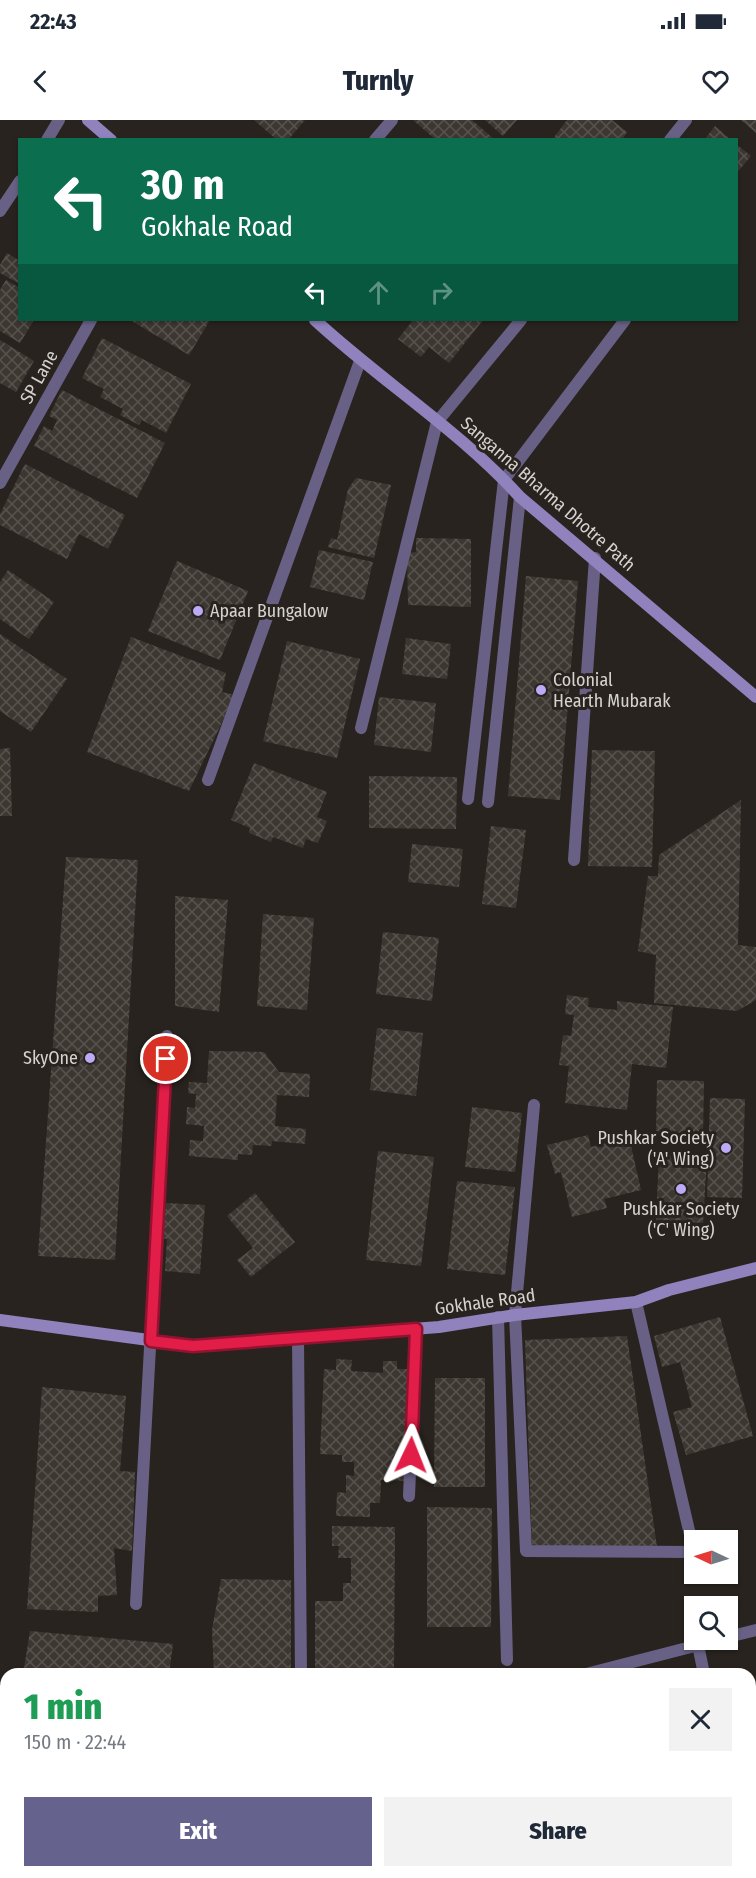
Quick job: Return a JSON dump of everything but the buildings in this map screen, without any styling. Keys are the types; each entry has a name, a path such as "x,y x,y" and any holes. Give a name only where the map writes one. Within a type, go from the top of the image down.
{"street":[{"path":"48,138 59,120"},
{"path":"88,120 109,138"},
{"path":"377,138 392,120"},
{"path":"672,138 686,120"},
{"path":"0,211 18,184"},
{"name":"SP Lane","path":"0,483 90,321"},
{"name":"Sanganna Bharma Dhotre Path","path":"316,321 360,361 437,422 504,480 520,497 595,558 756,697"},
{"path":"361,728 437,422 520,321"},
{"path":"468,799 504,480 624,321"},
{"path":"208,780 360,361"},
{"path":"488,802 520,497"},
{"path":"574,860 595,558"},
{"path":"136,1604 167,1036"},
{"path":"534,1105 515,1315 526,1551 693,1552 636,1302"},
{"name":"Gokhale Road","path":"0,1320 193,1346 416,1329 498,1317 636,1302 669,1290 756,1268"},
{"path":"498,1317 507,1660"},
{"path":"409,1496 416,1329"},
{"path":"298,1338 301,1668"},
{"path":"738,1634 756,1630"},
{"path":"609,1668 684,1649"},
{"path":"699,1650 703,1668"}],"place":[{"name":"Apaar Bungalow","path":"198,611"},
{"name":"Colonial Hearth Mubarak","path":"541,690"},
{"name":"SkyOne","path":"90,1058"},
{"name":"Pushkar Society ('A' Wing)","path":"726,1148"},
{"name":"Pushkar Society ('C' Wing)","path":"681,1189"}],"route":[{"path":"166,1059 151,1341 193,1346 416,1329 411,1455"}]}
